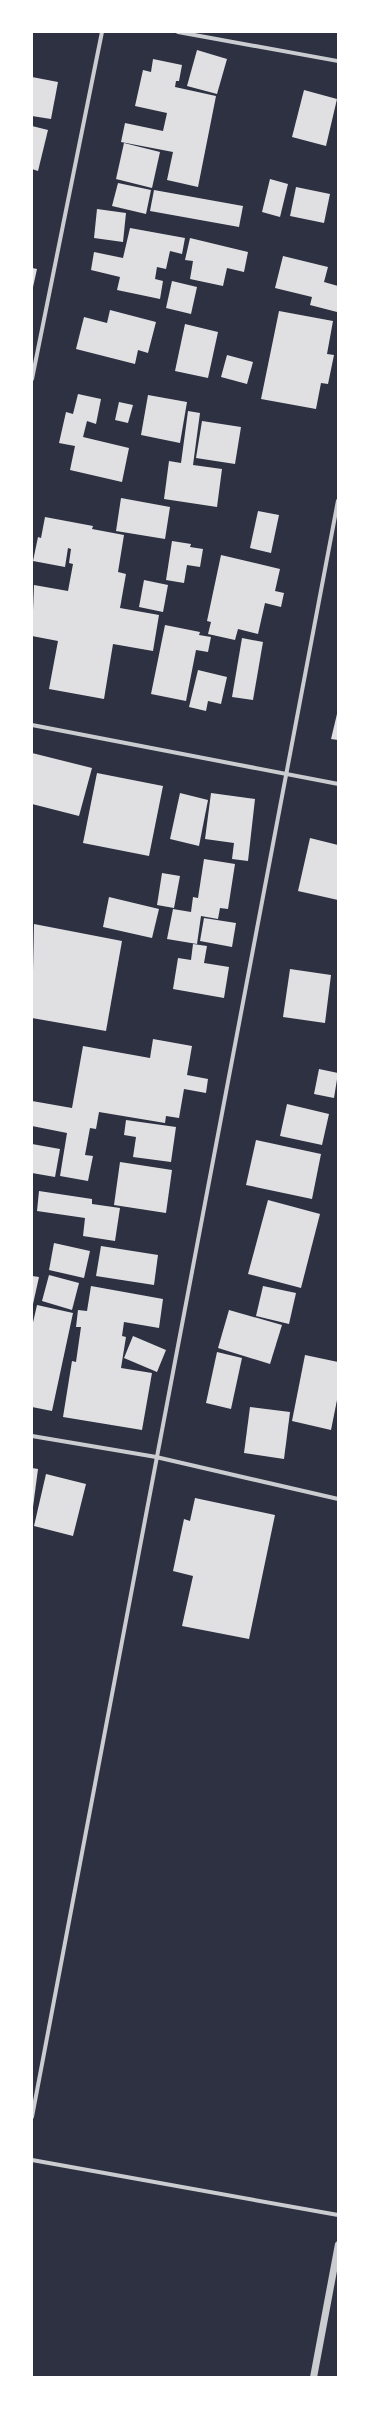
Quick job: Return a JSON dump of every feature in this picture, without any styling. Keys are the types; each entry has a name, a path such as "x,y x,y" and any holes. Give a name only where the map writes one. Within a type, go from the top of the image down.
{"street":[{"path":"32,380 102,32"},
{"path":"178,32 338,61"},
{"path":"32,2117 338,501"},
{"path":"32,725 338,784"},
{"path":"32,1436 156,1457 338,1500"},
{"path":"32,2160 338,2215"},
{"path":"313,2377 338,2244"}],"building":[{"path":"197,50 227,59 217,94 187,86"},
{"path":"153,59 182,65 179,81 176,81 175,87 216,96 198,187 167,180 173,152 121,142 125,123 163,131 167,113 135,106 143,70 151,72"},
{"path":"32,77 58,82 51,119 32,116"},
{"path":"304,90 337,99 326,146 292,137"},
{"path":"32,126 48,130 38,171 32,169"},
{"path":"124,143 160,152 152,188 116,179"},
{"path":"270,179 288,184 280,217 262,212"},
{"path":"118,183 151,190 146,214 112,206"},
{"path":"296,187 330,194 324,223 290,216"},
{"path":"154,190 243,206 239,227 150,211"},
{"path":"97,209 126,213 123,242 94,238"},
{"path":"130,228 185,238 182,254 170,251 166,269 157,267 155,279 163,281 160,299 117,290 120,277 91,270 94,252 123,258"},
{"path":"190,238 248,252 244,272 227,268 223,286 190,279 193,261 185,260"},
{"path":"283,256 328,267 324,282 338,286 337,312 310,305 312,297 275,288"},
{"path":"32,268 37,269 33,287 32,287"},
{"path":"172,281 197,287 191,314 166,308"},
{"path":"110,310 156,322 148,353 138,350 135,364 76,349 84,317 107,323"},
{"path":"279,311 333,321 327,354 334,355 328,384 321,383 316,409 261,399"},
{"path":"185,324 218,332 208,378 175,371"},
{"path":"227,355 253,362 247,384 221,377"},
{"path":"78,394 101,399 96,424 87,421 83,437 129,448 122,482 70,470 75,446 59,443 66,412 73,414"},
{"path":"148,395 187,402 180,443 141,435"},
{"path":"119,402 133,405 128,423 115,420"},
{"path":"188,411 200,413 193,465 222,469 217,507 164,499 169,461 181,463"},
{"path":"202,421 241,427 235,464 196,458"},
{"path":"121,498 170,507 165,539 116,531"},
{"path":"258,511 279,515 271,553 250,548"},
{"path":"45,517 93,526 92,529 124,535 118,572 126,574 120,608 159,615 153,651 113,644 104,699 49,689 58,641 32,636 34,585 68,591 73,564 69,563 71,549 68,548 65,567 33,561 38,537 41,538"},
{"path":"172,541 191,544 190,547 203,549 200,567 187,565 184,583 166,580"},
{"path":"221,555 280,569 275,591 284,593 281,607 265,603 258,634 238,629 235,640 208,634 211,622 207,621"},
{"path":"144,580 168,585 163,612 139,607"},
{"path":"165,625 200,632 199,635 211,637 208,652 196,650 186,701 151,694"},
{"path":"242,638 263,642 253,700 232,697"},
{"path":"198,670 227,677 221,704 208,701 206,711 189,707"},
{"path":"337,714 338,715 338,740 331,739"},
{"path":"32,753 92,768 79,816 32,804"},
{"path":"97,773 163,786 149,856 83,843"},
{"path":"180,793 208,800 199,846 170,839"},
{"path":"211,793 255,799 248,861 232,859 234,843 205,839"},
{"path":"310,838 338,845 338,900 298,891"},
{"path":"204,859 235,864 228,909 220,908 218,919 201,916 197,944 167,939 173,909 191,912 193,897 198,898"},
{"path":"162,873 180,876 174,908 157,905"},
{"path":"109,897 159,909 152,938 103,927"},
{"path":"204,918 236,923 232,947 200,941"},
{"path":"34,924 122,941 106,1031 32,1018"},
{"path":"193,944 207,946 204,963 229,967 224,998 173,989 178,958 191,960"},
{"path":"290,969 331,975 325,1023 283,1017"},
{"path":"153,1039 192,1046 187,1075 208,1079 206,1093 184,1089 179,1118 166,1116 165,1123 99,1112 96,1129 90,1128 85,1155 93,1156 88,1181 60,1176 67,1133 32,1126 32,1101 72,1108 83,1046 150,1058"},
{"path":"319,1069 338,1073 334,1098 314,1094"},
{"path":"287,1104 329,1114 322,1145 280,1136"},
{"path":"126,1120 176,1127 171,1162 133,1157 136,1137 124,1135"},
{"path":"256,1140 321,1154 312,1199 246,1185"},
{"path":"32,1144 60,1149 55,1177 32,1173"},
{"path":"120,1162 172,1170 166,1213 114,1205"},
{"path":"39,1191 92,1199 92,1204 120,1208 115,1241 83,1236 85,1218 37,1211"},
{"path":"268,1200 320,1214 301,1288 248,1274"},
{"path":"54,1243 90,1251 84,1278 49,1270"},
{"path":"101,1246 158,1255 154,1285 96,1276"},
{"path":"49,1275 79,1283 72,1310 42,1301"},
{"path":"32,1276 39,1277 33,1304 32,1304"},
{"path":"91,1286 163,1299 159,1328 124,1322 122,1336 126,1337 121,1368 152,1373 142,1430 63,1417 72,1361 76,1362 81,1327 76,1327 78,1310 87,1311"},
{"path":"263,1286 296,1293 289,1324 256,1316"},
{"path":"37,1305 73,1313 52,1411 32,1407 32,1327"},
{"path":"229,1310 282,1325 270,1364 218,1348"},
{"path":"133,1336 166,1350 157,1372 124,1358"},
{"path":"217,1352 242,1358 231,1409 206,1403"},
{"path":"305,1355 338,1362 338,1395 331,1430 292,1421"},
{"path":"250,1407 290,1412 284,1459 244,1453"},
{"path":"32,1468 38,1469 33,1507 32,1507"},
{"path":"46,1474 86,1484 73,1536 34,1526"},
{"path":"195,1498 275,1515 249,1639 182,1626 193,1576 173,1571 184,1519 190,1521"}]}
